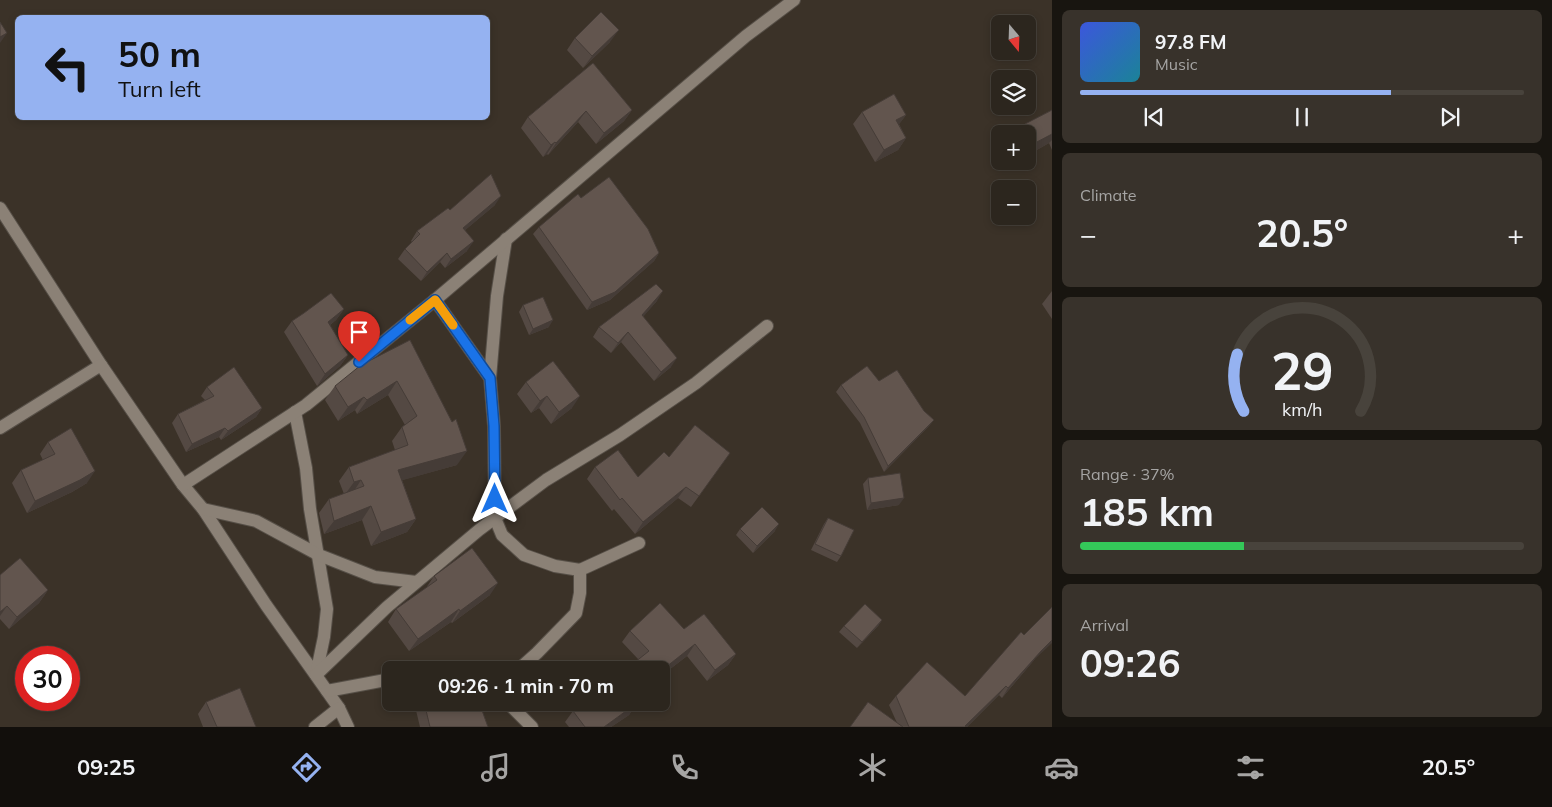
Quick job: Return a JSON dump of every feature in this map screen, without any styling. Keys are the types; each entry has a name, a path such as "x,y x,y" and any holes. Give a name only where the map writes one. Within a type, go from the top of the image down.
{"street":[{"path":"183,485 295,412 435,300 746,36 794,0"},
{"path":"0,208 183,485 203,509 266,606 340,708 348,727"},
{"path":"506,239 497,296 490,378 494,426 495,518 502,535 524,555 555,566 580,570 639,543"},
{"path":"435,300 490,378"},
{"path":"316,675 387,607 495,518 546,480 620,435 696,383 767,326"},
{"path":"0,428 102,365"},
{"path":"295,412 306,468 310,509 328,609 316,675"},
{"path":"203,509 256,521 319,555 375,577 416,582"},
{"path":"528,661 576,613 580,594 580,570"},
{"path":"327,691 382,681"},
{"path":"315,727 340,708"},
{"path":"516,711 532,727"}],"building":[{"path":"601,12 619,30 592,56 575,38"},
{"path":"0,22 7,33 0,37"},
{"path":"593,63 632,110 604,133 586,111 556,143 551,145 528,117"},
{"path":"894,94 906,115 896,120 906,138 884,150 862,112"},
{"path":"1052,110 1052,134 1036,142 1036,125 1025,124"},
{"path":"491,174 501,196 463,228 474,241 451,259 447,253 427,272 405,249 420,234 417,231 448,208 450,210"},
{"path":"609,177 648,229 659,253 615,292 592,302 539,227 578,194 581,198"},
{"path":"656,284 663,291 642,315 677,358 661,372 628,332 618,343 599,327"},
{"path":"331,293 344,309 328,322 348,355 325,374 292,321"},
{"path":"543,297 553,320 533,329 523,305"},
{"path":"410,340 452,422 456,419 467,451 398,470 416,519 381,532 371,506 334,521 329,499 364,486 361,480 354,482 349,467 408,445 402,427 417,416 397,381 367,400 364,397 348,407 335,386 361,365"},
{"path":"553,361 580,396 559,412 547,396 540,401 526,382"},
{"path":"867,366 879,381 897,370 924,411 934,420 888,466 864,417 841,385"},
{"path":"234,367 262,408 228,431 225,428 192,444 178,414 214,396 207,387"},
{"path":"695,425 730,453 699,496 686,487 643,522 622,498 620,500 595,467 618,450 638,477 664,452 669,457"},
{"path":"71,428 95,471 35,501 21,470 55,454 48,442"},
{"path":"900,473 904,498 871,503 868,478"},
{"path":"762,507 779,524 757,546 740,529"},
{"path":"828,518 854,530 841,556 815,544"},
{"path":"472,548 498,583 418,639 396,609 437,580 434,576"},
{"path":"20,558 48,590 17,617 7,606 0,612 0,575"},
{"path":"660,603 684,629 704,614 736,654 715,670 695,644 670,664 670,661 636,661 649,651 630,631"},
{"path":"865,604 882,620 862,642 844,626"},
{"path":"1052,607 1052,640 1008,688 1006,686 966,727 909,727 896,696 927,662 965,696 1021,632 1024,635"},
{"path":"240,688 256,727 217,727 206,702"},
{"path":"868,702 903,727 850,727"},
{"path":"426,711 482,711 488,727 430,727"},
{"path":"573,711 626,711 604,727 585,727"}],"slow traffic":[{"path":"410,320 435,300 453,325"}],"route":[{"path":"359,362 435,300 490,378 494,426 495,499"}]}
